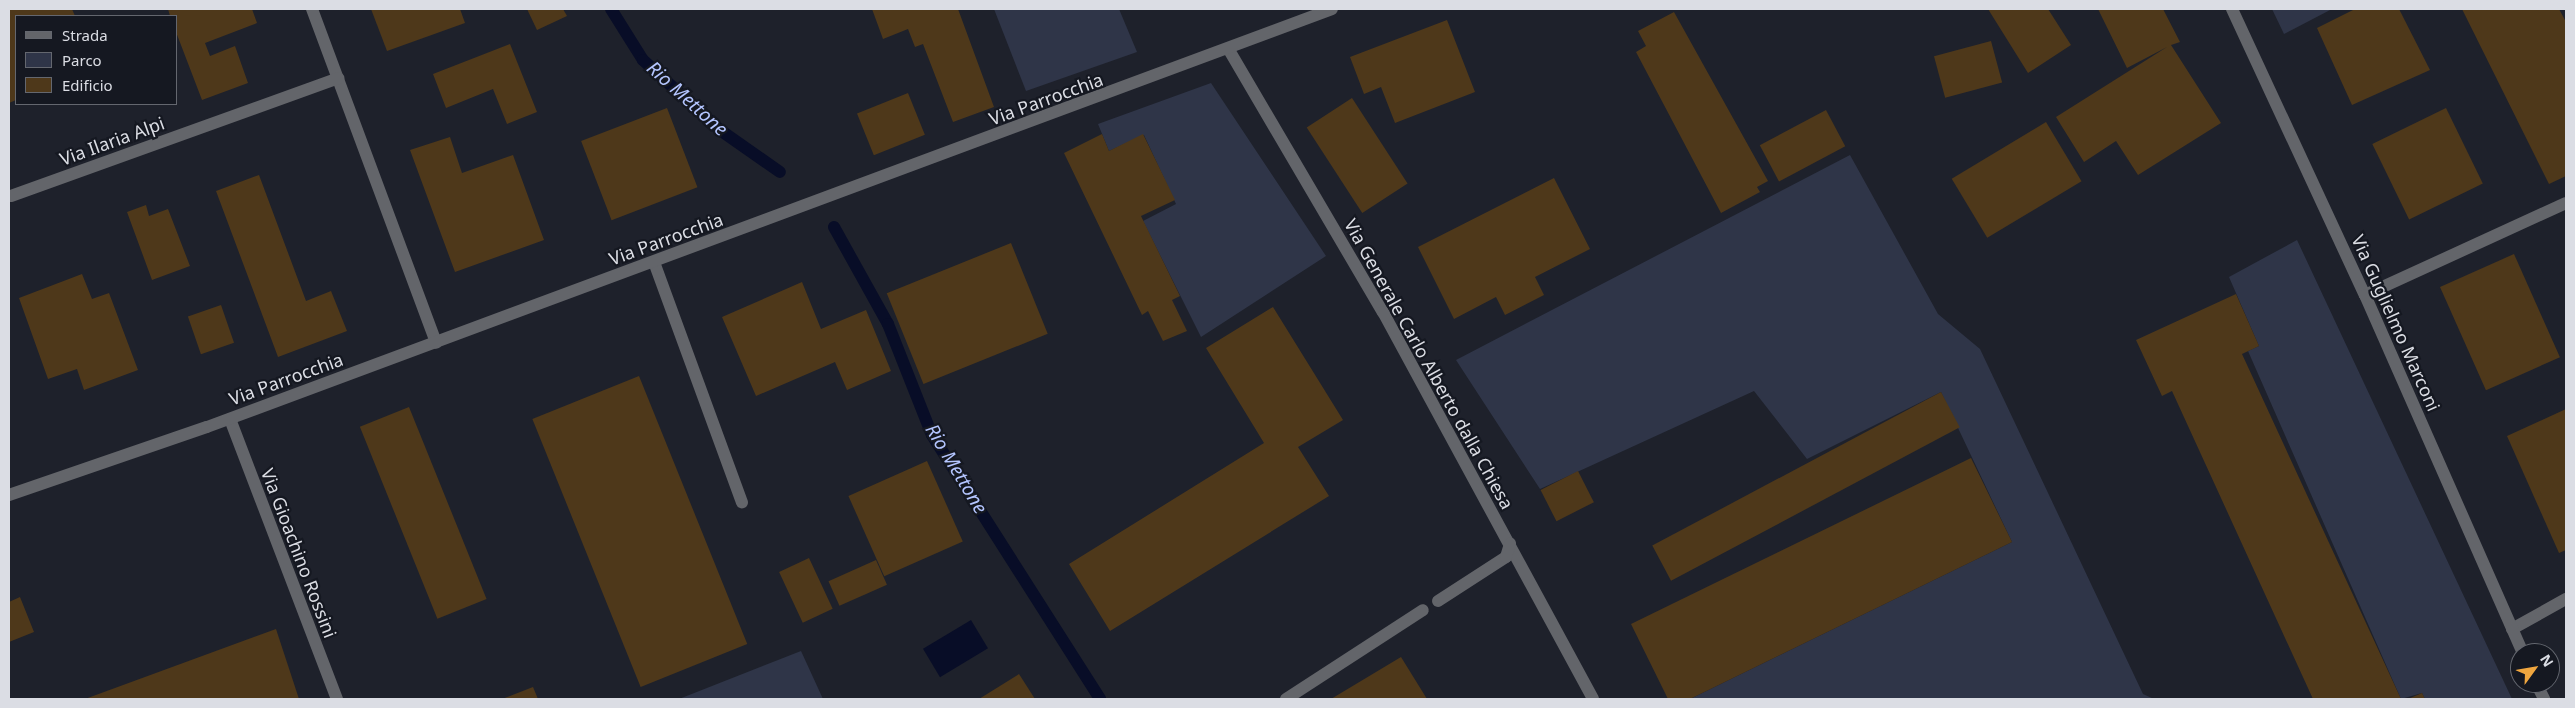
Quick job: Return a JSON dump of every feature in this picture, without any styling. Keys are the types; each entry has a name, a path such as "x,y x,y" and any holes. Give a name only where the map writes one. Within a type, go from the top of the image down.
{"street":[{"path":"312,9 436,343"},
{"name":"Via Parrocchia","path":"9,495 230,418 436,343 1229,50 1332,9"},
{"name":"Via Guglielmo Marconi","path":"2232,9 2366,295 2518,643"},
{"name":"Via Generale Carlo Alberto dalla Chiesa","path":"1229,50 1383,312 1593,699"},
{"name":"Via Ilaria Alpi","path":"11,196 338,78"},
{"path":"2366,295 2566,203"},
{"path":"654,262 742,502"},
{"name":"Via Gioachino Rossini","path":"230,418 337,699"},
{"path":"1438,601 1506,557 1510,544"},
{"path":"2512,629 2566,600"},
{"path":"1286,699 1423,610"}],"green space":[{"path":"994,9 1119,9 1137,52 1026,91"},
{"path":"2272,9 2332,9 2284,34"},
{"path":"1211,83 1326,256 1201,337 1143,221 1176,204 1144,135 1109,151 1098,124"},
{"path":"1850,155 1938,314 1980,349 2143,694 2154,699 1690,699 2012,542 1941,392 1807,459 1754,391 1540,489 1456,360"},
{"path":"2297,240 2512,699 2425,699 2422,693 2401,699 2248,351 2259,346 2229,277"},
{"path":"801,651 823,699 679,699"}],"shaded area":[{"path":"971,620 988,648 940,677 923,649"}],"building":[{"path":"9,9 72,9 75,15 15,15 15,100 9,103"},
{"path":"168,9 252,9 257,23 205,43 210,56 235,46 248,83 202,100 178,37 178,15 170,15"},
{"path":"371,9 460,9 465,23 387,51"},
{"path":"527,9 563,9 567,16 537,30"},
{"path":"872,9 958,9 994,107 953,122 923,44 915,47 908,29 883,39"},
{"path":"1988,9 2048,9 2071,45 2028,73"},
{"path":"2098,9 2163,9 2180,42 2171,45 2221,123 2138,175 2116,141 2084,162 2056,117 2167,47 2127,68"},
{"path":"2355,9 2399,9 2430,70 2352,105 2317,28"},
{"path":"2462,9 2559,9 2566,22 2566,176 2549,184"},
{"path":"1674,12 1768,181 1757,187 1760,192 1721,213 1636,52 1646,46 1638,31"},
{"path":"1447,20 1475,92 1395,123 1381,87 1364,94 1350,57"},
{"path":"1991,41 2002,83 1945,98 1934,56"},
{"path":"510,44 537,112 507,124 493,89 446,108 433,74"},
{"path":"908,93 925,135 874,155 857,114"},
{"path":"1352,98 1408,184 1362,213 1307,127"},
{"path":"667,108 697,187 612,220 581,141"},
{"path":"2446,108 2483,183 2409,219 2372,144"},
{"path":"1826,110 1845,146 1779,181 1760,145"},
{"path":"2046,122 2082,181 1987,238 1952,179"},
{"path":"1102,134 1109,151 1143,134 1175,200 1141,216 1180,296 1172,300 1187,331 1163,341 1148,311 1142,315 1064,153"},
{"path":"450,137 462,173 513,155 544,240 455,272 410,150"},
{"path":"259,175 306,301 331,291 347,331 278,357 216,191"},
{"path":"1554,178 1590,249 1535,277 1544,295 1505,315 1496,297 1454,319 1418,247"},
{"path":"146,205 149,216 168,209 190,266 152,280 127,212"},
{"path":"1011,243 1048,334 923,384 887,293"},
{"path":"2514,254 2560,357 2486,390 2440,287"},
{"path":"82,274 92,299 109,293 138,370 84,390 77,369 48,379 19,298"},
{"path":"802,282 821,329 866,310 891,371 847,390 835,362 756,396 722,317"},
{"path":"2236,294 2259,346 2242,354 2401,699 2313,699 2172,391 2162,396 2136,340"},
{"path":"221,305 234,343 201,354 188,316"},
{"path":"1273,307 1343,420 1298,447 1329,496 1110,631 1069,564 1264,443 1206,348"},
{"path":"639,376 747,644 641,687 532,419"},
{"path":"1941,392 1960,427 1671,581 1652,546"},
{"path":"409,407 487,599 437,619 360,427"},
{"path":"2566,409 2566,550 2559,553 2507,436"},
{"path":"1971,458 2012,542 1690,699 1668,699 1631,624"},
{"path":"927,461 963,541 884,576 848,496"},
{"path":"1578,471 1594,502 1556,521 1541,490"},
{"path":"809,558 833,609 803,623 779,572"},
{"path":"876,560 887,585 839,606 828,581"},
{"path":"20,597 34,632 9,642 9,602"},
{"path":"276,629 299,699 85,699"},
{"path":"1401,657 1427,699 1331,699"},
{"path":"1019,674 1035,699 979,699"},
{"path":"533,687 538,699 502,699"},
{"path":"2422,693 2425,699 2408,699"}],"waterway":[{"name":"Rio Mettone","path":"611,9 643,60 720,130 780,172"},
{"name":"Rio Mettone","path":"834,227 888,324 932,435 1100,699"}]}
